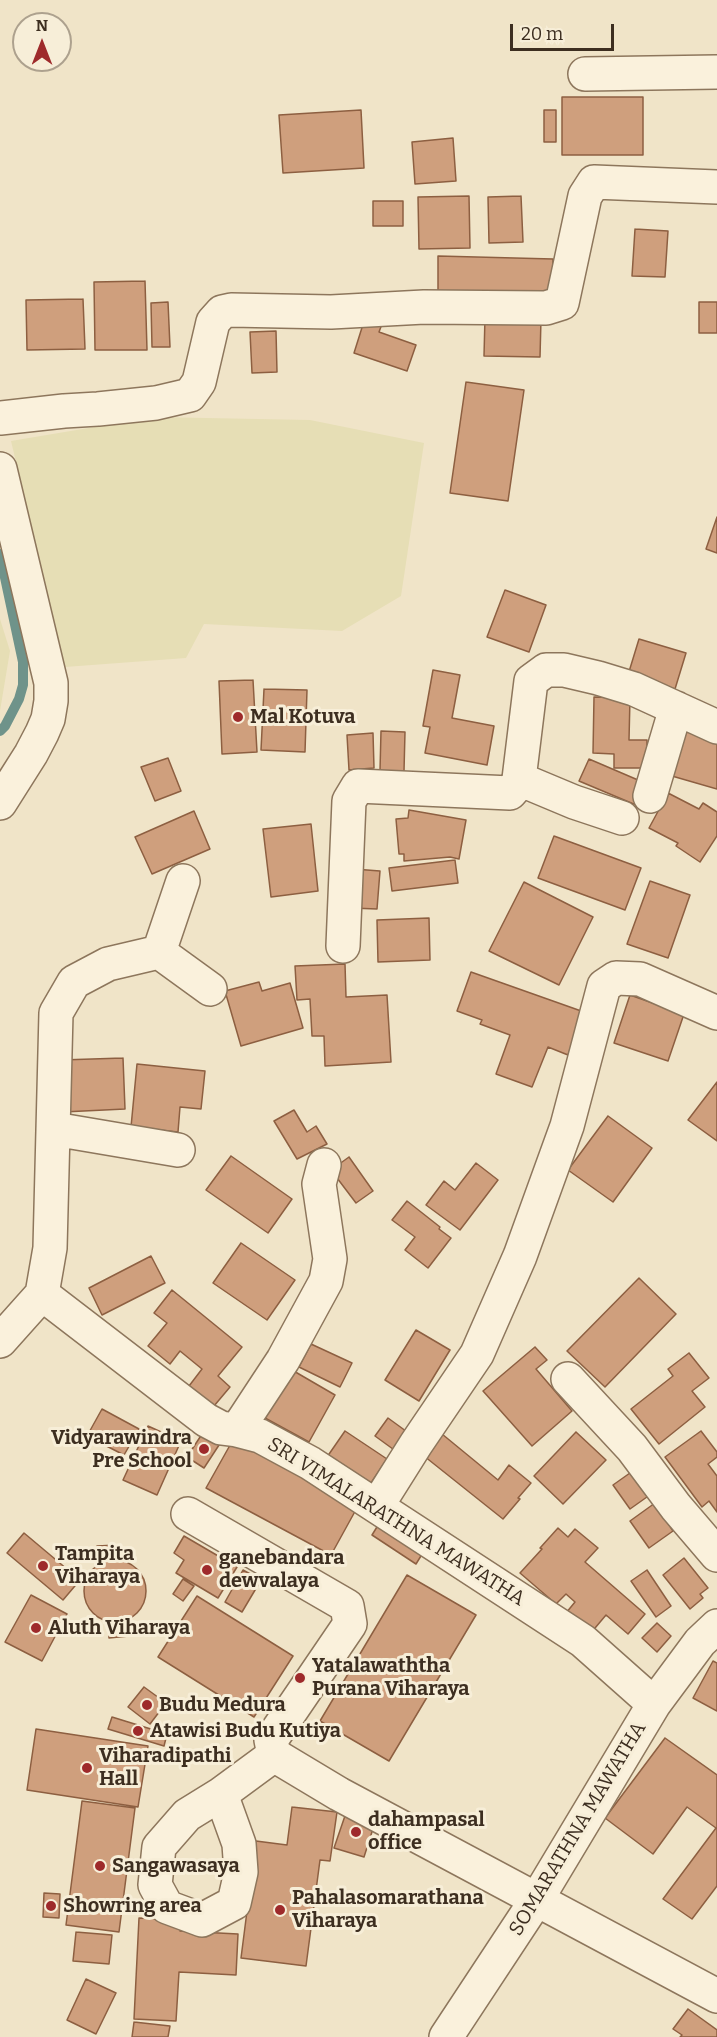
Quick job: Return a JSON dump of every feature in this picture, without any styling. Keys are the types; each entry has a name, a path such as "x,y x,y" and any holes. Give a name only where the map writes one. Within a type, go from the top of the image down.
{"street":[{"path":"585,74 717,72"},
{"path":"0,418 144,404 190,395 199,382 213,322 222,312 231,310 331,312 424,307 546,308 562,303 585,196 594,182 717,187"},
{"path":"0,469 51,683 48,719 31,754 0,803"},
{"path":"343,946 349,801 358,786 510,793 519,779 531,681 546,670 564,670 634,689 717,727"},
{"path":"650,796 676,708"},
{"path":"519,779 622,819"},
{"path":"159,952 183,881"},
{"path":"0,1341 42,1294 50,1248 56,1013 74,982 108,964 159,952 210,989"},
{"path":"377,1506 477,1354 520,1256 567,1126 604,986 616,978 640,979 717,1013"},
{"path":"54,1129 178,1150"},
{"path":"237,1430 283,1360 326,1281 330,1259 319,1185 324,1165"},
{"name":"SRI VIMALARATHNA MAWATHA","path":"42,1294 206,1420 221,1428 260,1436 310,1463 583,1641 654,1704"},
{"path":"568,1379 632,1448 676,1507 717,1555"},
{"path":"188,1514 347,1606 350,1624 271,1740 274,1755 339,1794 717,1996"},
{"name":"SOMARATHNA MAWATHA","path":"446,2037 537,1899 654,1704 700,1642 717,1626"},
{"path":"221,1794 274,1755"}],"shaded area":[{"path":"154,417 310,420 424,443 401,596 342,631 204,624 186,658 65,667 11,441"},
{"path":"0,619 10,651 0,711"}],"building":[{"path":"562,97 643,97 643,155 562,155"},
{"path":"361,110 364,168 283,173 279,115"},
{"path":"544,110 556,110 556,142 544,142"},
{"path":"453,138 456,181 415,184 412,142"},
{"path":"469,196 470,248 419,249 418,197"},
{"path":"521,196 523,242 489,243 488,197"},
{"path":"373,201 403,201 403,226 373,226"},
{"path":"635,229 668,231 665,277 632,276"},
{"path":"438,256 553,259 552,294 438,292"},
{"path":"145,281 147,350 95,350 94,282"},
{"path":"83,299 85,349 27,350 26,300"},
{"path":"168,302 170,347 152,347 151,303"},
{"path":"699,302 717,302 717,333 699,333"},
{"path":"485,317 541,319 540,357 484,356"},
{"path":"365,318 382,324 379,332 416,345 407,371 354,353"},
{"path":"276,331 277,372 252,373 250,332"},
{"path":"466,382 524,390 508,501 450,493"},
{"path":"717,517 717,553 706,549"},
{"path":"505,590 546,605 529,652 487,637"},
{"path":"639,639 686,653 675,689 628,675"},
{"path":"433,670 460,675 452,718 494,726 487,765 425,753 430,727 423,726"},
{"name":"Mal Kotuva","path":"253,680 257,752 222,754 219,681"},
{"path":"264,689 307,690 305,752 261,750"},
{"path":"594,697 630,698 629,740 647,740 647,768 614,768 614,754 593,753"},
{"path":"679,729 717,740 717,789 665,774"},
{"path":"381,731 405,732 404,771 380,771"},
{"path":"373,733 374,768 349,770 347,735"},
{"path":"168,758 181,791 155,801 141,767"},
{"path":"589,759 645,783 636,805 579,781"},
{"path":"668,793 699,809 703,803 717,812 717,836 700,862 676,846 678,843 649,828"},
{"path":"409,810 466,820 459,859 450,857 404,861 404,854 399,854 396,819 408,818"},
{"path":"194,811 210,849 152,874 135,837"},
{"path":"311,824 318,891 271,897 263,829"},
{"path":"554,836 641,868 625,910 538,878"},
{"path":"455,860 458,883 392,891 389,868"},
{"path":"354,869 380,871 377,909 351,908"},
{"path":"650,881 690,895 668,958 627,944"},
{"path":"524,882 593,917 559,985 489,951"},
{"path":"429,918 430,960 378,962 377,920"},
{"path":"345,964 346,997 387,995 391,1062 325,1066 324,1036 312,1036 310,999 297,1000 295,966"},
{"path":"471,972 584,1012 568,1055 548,1047 532,1087 496,1074 510,1035 480,1024 482,1020 457,1011"},
{"path":"259,982 262,991 290,983 303,1028 241,1046 225,991"},
{"path":"630,995 684,1014 668,1061 614,1043"},
{"path":"123,1058 125,1109 63,1112 61,1060"},
{"path":"137,1064 205,1071 201,1109 180,1107 178,1132 131,1127"},
{"path":"717,1082 717,1141 688,1120"},
{"path":"294,1110 307,1132 316,1126 327,1144 297,1159 274,1121"},
{"path":"608,1116 652,1148 613,1202 568,1170"},
{"path":"231,1156 292,1199 268,1233 206,1190"},
{"path":"349,1157 373,1191 356,1203 331,1170"},
{"path":"476,1163 498,1180 460,1230 426,1205 444,1181 455,1190"},
{"path":"407,1201 451,1238 428,1268 405,1250 415,1237 392,1220"},
{"path":"241,1243 295,1280 267,1320 213,1283"},
{"path":"151,1256 165,1283 102,1315 89,1288"},
{"path":"639,1278 676,1314 605,1387 567,1351"},
{"path":"172,1290 242,1347 218,1376 230,1387 214,1406 189,1386 202,1369 180,1351 170,1364 148,1346 167,1323 154,1313"},
{"path":"416,1330 450,1350 419,1401 385,1380"},
{"path":"311,1344 352,1363 340,1387 299,1367"},
{"path":"535,1347 547,1360 536,1369 572,1411 532,1446 483,1391"},
{"path":"689,1353 709,1378 692,1391 705,1407 659,1444 631,1409 673,1376 668,1369"},
{"path":"292,1370 335,1395 309,1442 265,1418"},
{"path":"102,1409 139,1429 124,1455 87,1436"},
{"path":"388,1418 410,1434 397,1452 375,1436"},
{"path":"148,1426 181,1441 157,1495 123,1480"},
{"name":"Vidyarawindra Pre School","path":"204,1431 221,1442 204,1468 187,1457"},
{"path":"345,1431 387,1459 369,1486 327,1457"},
{"path":"701,1431 717,1452 717,1457 708,1464 717,1476 717,1512 709,1501 702,1507 665,1457"},
{"path":"576,1432 606,1460 563,1504 534,1476"},
{"path":"442,1434 498,1480 509,1465 531,1483 503,1519 424,1456"},
{"path":"234,1438 358,1506 331,1555 206,1488"},
{"path":"637,1468 654,1492 630,1509 613,1485"},
{"path":"655,1503 673,1531 649,1548 630,1521"},
{"path":"380,1522 424,1551 416,1564 372,1535"},
{"path":"558,1528 568,1537 575,1529 598,1548 585,1562 645,1614 628,1634 606,1615 590,1634 566,1613 575,1602 566,1594 556,1604 520,1573"},
{"name":"Tampita Viharaya","path":"24,1533 80,1580 63,1600 7,1553"},
{"name":"ganebandara dewvalaya","path":"184,1536 237,1567 218,1598 176,1573 184,1560 174,1553"},
{"path":"117,1545 118,1557 98,1558 97,1546"},
{"path":"684,1558 708,1588 700,1594 703,1598 690,1609 663,1575"},
{"path":"115,1560 137,1569 146,1591 137,1613 115,1622 93,1613 84,1591 93,1569"},
{"path":"243,1570 261,1580 242,1612 225,1602"},
{"path":"647,1570 671,1606 656,1617 631,1581"},
{"path":"407,1575 476,1615 389,1761 320,1721"},
{"path":"183,1579 194,1586 183,1601 173,1594"},
{"name":"Aluth Viharaya","path":"31,1595 67,1614 42,1661 5,1642"},
{"path":"197,1596 293,1656 254,1717 158,1657"},
{"path":"128,1623 129,1636 109,1638 108,1625"},
{"path":"657,1623 671,1636 657,1652 642,1638"},
{"path":"713,1661 717,1663 717,1711 693,1698"},
{"name":"Budu Medura","path":"144,1687 166,1703 150,1724 128,1707"},
{"name":"Atawisi Budu Kutiya","path":"112,1717 167,1734 164,1746 108,1729"},
{"name":"Viharadipathi Hall","path":"36,1729 148,1746 138,1807 27,1790"},
{"path":"665,1738 717,1775 717,1886 692,1919 663,1899 716,1828 687,1807 653,1854 605,1818"},
{"name":"Sangawasaya","path":"82,1801 135,1808 119,1932 66,1925"},
{"name":"Pahalasomarathana Viharaya","path":"292,1807 337,1812 330,1861 320,1860 306,1966 241,1958 256,1841 287,1845"},
{"name":"dahampasal office","path":"348,1807 377,1816 364,1857 334,1848"},
{"name":"Showring area","path":"44,1893 60,1894 59,1918 43,1917"},
{"name":"Sangawasaya","path":"139,1918 181,1920 180,1931 238,1934 236,1975 179,1972 176,2021 134,2019"},
{"path":"76,1932 112,1935 109,1964 73,1961"},
{"path":"86,1979 116,1993 96,2034 67,2020"},
{"path":"688,2009 717,2030 717,2037 680,2037 682,2035 673,2029"},
{"path":"134,2022 170,2026 168,2037 132,2037"}],"waterway":[{"path":"0,554 23,662 23,685 19,699 0,731"}],"place":[{"name":"Mal Kotuva","path":"238,717"},
{"name":"Vidyarawindra Pre School","path":"204,1449"},
{"name":"Tampita Viharaya","path":"43,1566"},
{"name":"ganebandara dewvalaya","path":"207,1570"},
{"name":"Aluth Viharaya","path":"36,1628"},
{"name":"Yatalawaththa Purana Viharaya","path":"300,1678"},
{"name":"Budu Medura","path":"147,1705"},
{"name":"Atawisi Budu Kutiya","path":"138,1731"},
{"name":"Viharadipathi Hall","path":"87,1768"},
{"name":"dahampasal office","path":"356,1832"},
{"name":"Sangawasaya","path":"100,1866"},
{"name":"Showring area","path":"51,1906"},
{"name":"Pahalasomarathana Viharaya","path":"280,1910"}]}
